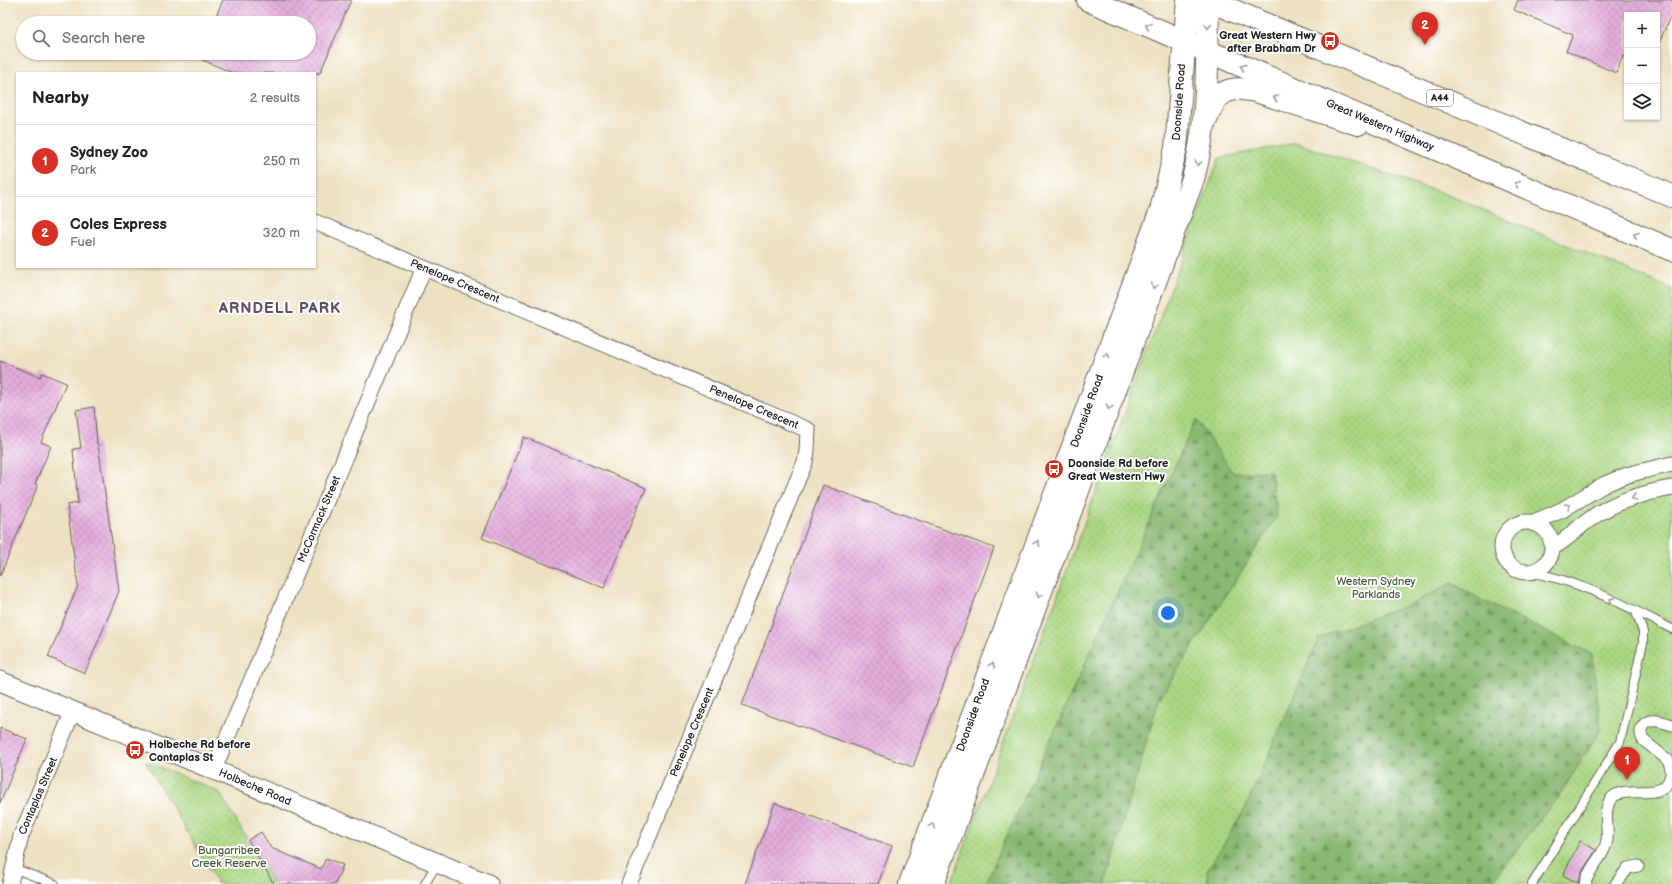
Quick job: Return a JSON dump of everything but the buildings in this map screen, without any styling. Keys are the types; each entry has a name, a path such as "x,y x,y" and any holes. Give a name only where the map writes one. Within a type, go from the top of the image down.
{"main road":[{"name":"Great Western Highway","path":"1088,0 1672,250"},
{"name":"Doonside Road","path":"910,884 1161,210 1176,148 1188,0"},
{"name":"Doonside Road","path":"933,884 1193,179 1199,157 1204,125 1208,0"},
{"name":"A44","path":"1208,0 1672,196"},
{"path":"1204,125 1217,97 1229,91 1243,88 1383,133 1420,143"}],"street":[{"name":"Penelope Crescent","path":"316,222 808,430 808,451 804,462 629,884"},
{"name":"McCormack Street","path":"214,769 424,268"},
{"path":"1532,523 1544,530 1548,535 1552,548 1548,560 1543,567 1535,571 1526,572 1517,570 1509,565 1502,552 1502,542 1506,533 1513,526 1522,523 1532,523 1562,510 1588,493 1630,474 1672,464"},
{"path":"1552,548 1565,542 1574,532 1598,514 1634,498 1672,488"},
{"name":"Holbeche Road","path":"0,681 214,769 437,863 477,882"},
{"name":"Contaplas Street","path":"10,884 21,836 73,711"},
{"path":"1585,884 1586,877 1607,842 1607,809 1612,799 1617,795 1626,792 1656,791 1664,787 1670,778 1670,765 1668,760 1643,740 1641,736 1641,729 1644,725 1651,721 1662,721 1672,725"},
{"path":"1616,884 1628,868 1638,866"}],"lane":[{"path":"1526,572 1540,574 1576,586 1672,629"},
{"path":"1532,884 1620,742 1643,643 1643,632 1636,612"},
{"path":"425,884 437,863"},
{"path":"13,868 55,884"}],"green space":[{"name":"Western Sydney Parklands","path":"1296,143 1448,195 1672,289 1672,884 951,884 1219,158"},
{"path":"1196,419 1233,473 1271,471 1277,516 1159,699 1105,884 985,884"},
{"path":"1452,583 1487,603 1592,654 1601,729 1561,793 1490,884 1208,884 1207,871 1245,809 1319,638 1416,602"},
{"name":"Bungarribee Creek Reserve","path":"145,761 219,792 274,884 218,884"}],"place":[{"name":"Great Western Hwy after Brabham Dr","path":"1330,41"},
{"name":"Coles Express","path":"1425,45"},
{"name":"Doonside Rd before Great Western Hwy","path":"1054,469"},
{"name":"Holbeche Rd before Contaplas St","path":"135,750"},
{"name":"Sydney Zoo","path":"1627,780"}],"district":[{"name":"ARNDELL PARK","path":"280,308"}]}
